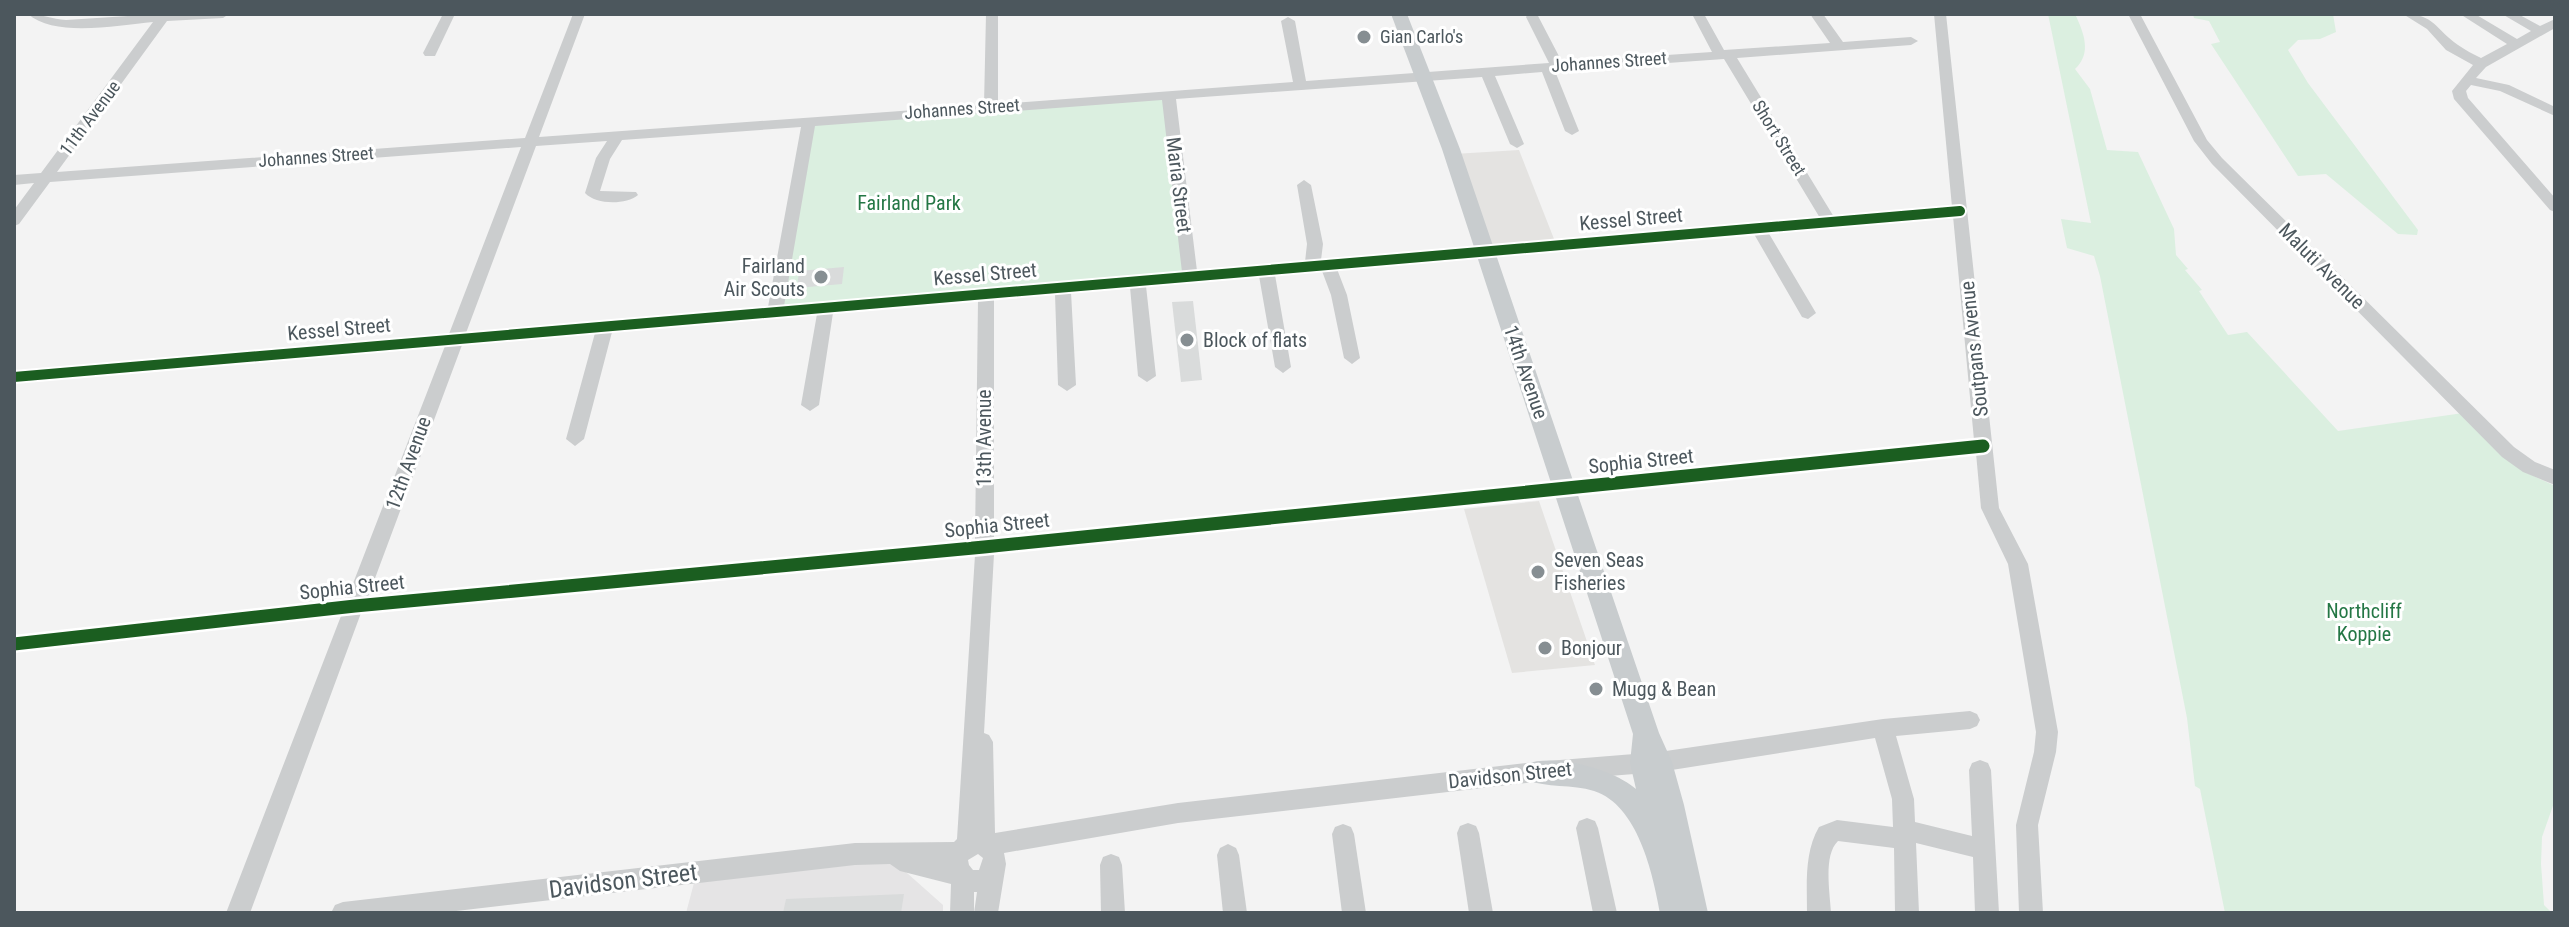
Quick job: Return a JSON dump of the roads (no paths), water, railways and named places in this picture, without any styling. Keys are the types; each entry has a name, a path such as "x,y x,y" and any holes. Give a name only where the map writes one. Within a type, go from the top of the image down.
{"main road":[{"name":"14th Avenue","path":"1399,14 1486,252 1646,733 1672,901"},
{"name":"14th Avenue","path":"1651,763 1694,913"},
{"path":"1535,772 1605,783 1630,802 1639,813 1672,901"}],"street":[{"path":"34,14 60,24 223,14"},
{"path":"430,53 449,14"},
{"name":"12th Avenue","path":"238,913 579,14"},
{"path":"991,107 992,14"},
{"name":"Short Street","path":"1698,14 1830,222"},
{"path":"1816,14 1838,45"},
{"name":"Soutpans Avenue","path":"1940,14 1991,513 2018,564 2047,732 2045,760 2027,828 2025,855 2031,913"},
{"name":"Maluti Avenue","path":"2134,14 2201,141 2217,161 2508,452 2529,467 2555,478"},
{"path":"2409,14 2432,26 2451,47 2481,64"},
{"path":"2466,14 2515,43"},
{"path":"2508,14 2540,31"},
{"name":"11th Avenue","path":"14,221 164,16"},
{"path":"1532,17 1572,131"},
{"path":"1288,21 1300,85"},
{"path":"2555,23 2481,64 2469,81 2459,88 2461,99 2555,207"},
{"name":"Johannes Street","path":"14,180 1911,41"},
{"path":"1486,71 1517,144"},
{"path":"2469,81 2504,88 2555,112"},
{"name":"Maria Street","path":"1168,94 1190,275"},
{"path":"775,311 809,121"},
{"path":"616,135 613,146 603,158 592,193 598,197 631,195"},
{"path":"1304,185 1320,265 1339,295 1352,358"},
{"name":"Kessel Street","path":"14,377 1960,211"},
{"path":"1758,228 1808,313"},
{"path":"1266,269 1283,367"},
{"path":"1137,280 1147,376"},
{"path":"1063,287 1067,385"},
{"name":"13th Avenue","path":"976,860 970,757 978,679 984,547 986,294"},
{"path":"810,405 826,307"},
{"path":"575,439 605,326"},
{"name":"Sophia Street","path":"14,644 355,606 984,547 1983,446"},
{"name":"Davidson Street","path":"343,913 855,854 899,860 976,860 1011,851 1049,833 1178,813 1535,772 1651,763 1883,728 1970,720"},
{"path":"1883,728 1903,799 1907,913"},
{"path":"1980,770 1987,913"},
{"path":"1587,828 1605,913"},
{"path":"1819,913 1818,854 1826,833 1833,829 1905,835 1984,849"},
{"path":"1468,833 1481,913"},
{"path":"1343,834 1354,913"},
{"path":"1228,855 1235,913"},
{"path":"962,913 976,860"},
{"path":"976,860 986,913"},
{"path":"1111,865 1113,913"}],"place":[{"name":"Gian Carlo's","path":"1364,37"},
{"name":"Fairland Air Scouts","path":"821,277"},
{"name":"Block of flats","path":"1187,340"},
{"name":"Seven Seas Fisheries","path":"1538,572"},
{"name":"Bonjour","path":"1545,648"},
{"name":"Mugg & Bean","path":"1596,689"}],"park label":[{"name":"Fairland Park","path":"909,203"},
{"name":"Northcliff Koppie","path":"2364,622"}]}
